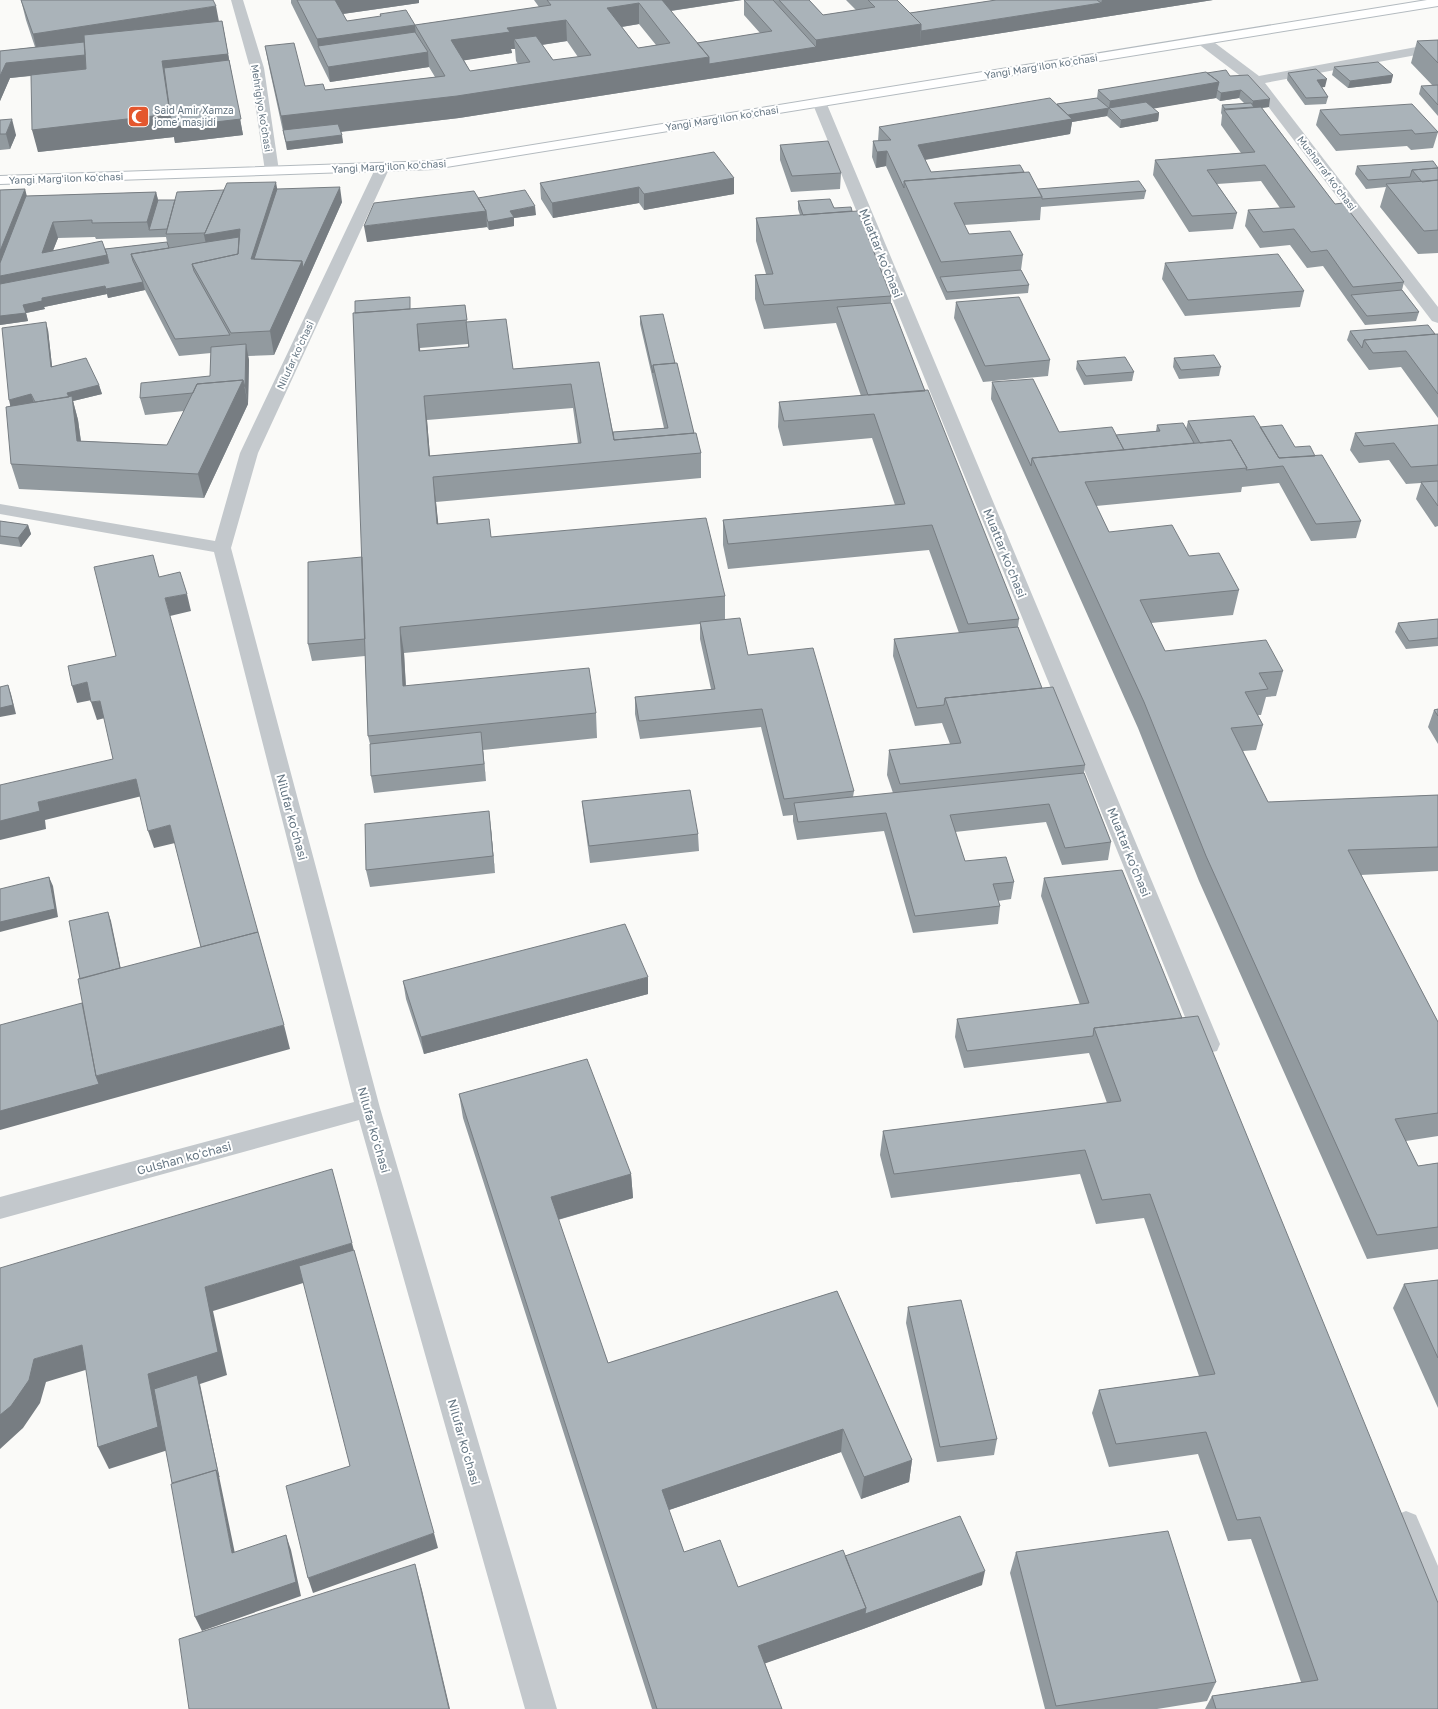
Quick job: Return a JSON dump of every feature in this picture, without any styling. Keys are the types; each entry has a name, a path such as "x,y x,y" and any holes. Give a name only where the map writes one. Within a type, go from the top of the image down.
{"main road":[{"name":"Yangi Margʻilon koʻchasi","path":"0,180 434,165 1438,2"}],"street":[{"name":"Mehrigiyo ko'chasi","path":"237,0 258,68 272,171"},
{"name":"Musharraf koʻchasi","path":"1202,40 1256,81 1438,318"},
{"path":"1256,81 1438,47"},
{"name":"Muattar koʻchasi","path":"819,102 1216,1063"},
{"name":"Nilufar koʻchasi","path":"383,167 249,453 222,548 368,1108 541,1709"},
{"path":"0,509 222,548"},
{"name":"Gulshan koʻchasi","path":"0,1208 368,1108"},
{"path":"1398,1506 1438,1602"}],"building":[{"path":"21,0 213,0 216,6 33,34"},
{"path":"297,0 335,0 347,21 381,16 380,14 406,10 415,25 317,39"},
{"path":"547,0 662,0 709,57 457,96 281,116 265,46 294,43 305,86 323,84 325,90 445,76 415,25 551,5","holes":["639,3 670,43 638,48 607,8","566,20 591,55 553,60 536,36 514,39 530,62 470,71 451,40 510,32 507,28"]},
{"path":"744,0 773,0 816,47 709,64 709,57 697,43 772,31"},
{"path":"779,0 809,0 823,15 875,7 868,0 897,0 921,24 816,40"},
{"path":"996,0 1097,0 1101,3 921,31 921,24 910,13"},
{"path":"222,21 228,54 162,61 170,114 32,130 31,75 86,69 84,35"},
{"path":"415,32 428,52 328,67 318,46"},
{"path":"1438,40 1438,63 1417,41"},
{"path":"84,42 85,55 6,63 0,76 0,51"},
{"path":"229,60 241,119 172,127 164,68"},
{"path":"1378,62 1393,75 1350,81 1334,67"},
{"path":"1316,69 1327,79 1317,80 1328,97 1306,98 1288,73"},
{"path":"1226,70 1230,76 1248,75 1270,99 1253,101 1241,90 1221,93 1217,90 1219,82 1207,73"},
{"path":"1206,72 1219,82 1110,101 1098,90"},
{"path":"1438,85 1438,105 1421,86"},
{"path":"1050,98 1072,119 918,145 931,172 1020,165 1024,172 904,181 904,188 887,151 877,152 873,141 891,140 879,127"},
{"path":"1097,98 1109,108 1068,115 1057,104"},
{"path":"1146,102 1159,113 1121,120 1109,108"},
{"path":"1251,103 1254,107 1225,109 1222,105"},
{"path":"1412,104 1438,132 1415,134 1412,130 1340,135 1320,110"},
{"path":"1261,107 1335,204 1343,203 1404,282 1353,287 1327,250 1311,252 1294,229 1263,232 1248,210 1295,207 1265,165 1207,170 1237,213 1192,216 1155,160 1255,152 1224,110"},
{"path":"12,119 6,134 0,134 0,120"},
{"path":"338,124 342,135 286,142 283,130"},
{"path":"828,141 841,173 792,176 780,145"},
{"path":"714,152 734,178 644,194 639,187 552,203 540,183"},
{"path":"1433,161 1438,168 1412,170 1410,177 1368,180 1357,166"},
{"path":"1438,168 1438,180 1422,182 1412,170"},
{"path":"1029,172 1042,197 954,203 969,234 1010,231 1023,255 941,262 904,181"},
{"path":"1438,180 1438,230 1424,231 1386,184"},
{"path":"1139,181 1146,191 1042,199 1038,189"},
{"path":"276,182 251,259 302,261 270,331 231,333 192,264 238,254 240,229 204,235 227,183"},
{"path":"340,187 303,268 302,261 254,259 277,189"},
{"path":"25,189 0,251 0,190"},
{"path":"224,190 205,233 166,234 177,192"},
{"path":"525,190 535,206 510,211 514,217 488,222 486,211 478,198"},
{"path":"474,191 486,211 364,226 374,203"},
{"path":"156,192 147,222 92,223 92,220 53,222 42,253 102,241 107,255 0,276 0,263 26,196"},
{"path":"830,199 834,208 851,207 852,211 803,215 798,201"},
{"path":"158,200 175,200 167,229 149,230"},
{"path":"858,211 891,296 764,305 755,275 773,274 756,218"},
{"path":"239,237 238,254 192,264 194,271 230,335 175,339 131,254"},
{"path":"167,242 169,248 131,254 143,282 106,289 105,286 42,298 42,301 23,305 26,313 0,316 0,284 109,263 105,249"},
{"path":"1278,254 1304,291 1188,300 1165,263"},
{"path":"1021,270 1029,285 947,292 940,277"},
{"path":"1402,290 1419,312 1367,316 1351,295"},
{"path":"410,297 410,309 355,313 355,301"},
{"path":"1019,297 1050,360 985,366 956,302"},
{"path":"891,303 925,391 868,395 837,307"},
{"path":"465,305 467,320 417,324 419,351 469,347 466,322 506,319 513,369 599,362 614,440 696,433 701,453 433,477 437,524 489,519 491,537 706,518 725,596 400,627 403,686 589,668 596,713 368,736 353,313","holes":["571,384 581,443 429,456 424,396"]},
{"path":"663,314 675,363 653,365 653,373 640,316"},
{"path":"46,322 51,367 86,358 99,385 67,393 69,397 35,402 31,394 9,400 2,328"},
{"path":"1428,325 1435,334 1364,340 1362,348 1350,331"},
{"path":"1438,334 1438,394 1406,351 1373,353 1364,340"},
{"path":"246,344 245,387 243,380 197,384 193,393 140,398 141,383 210,376 211,347"},
{"path":"1214,355 1221,367 1181,370 1174,358"},
{"path":"1125,357 1134,372 1086,376 1077,361"},
{"path":"677,363 694,433 614,440 613,432 668,428 653,365"},
{"path":"1033,379 1059,432 1112,427 1124,450 1032,458 1031,466 992,382"},
{"path":"243,380 198,474 11,464 6,407 72,396 77,441 167,445 197,384"},
{"path":"928,390 1019,619 968,624 932,525 728,544 723,520 905,504 874,414 784,421 779,402"},
{"path":"1254,416 1279,458 1322,455 1361,521 1316,524 1283,466 1246,470 1247,468 1231,440 1200,443 1188,421"},
{"path":"1183,423 1194,443 1124,450 1116,435 1160,431 1157,425"},
{"path":"1282,425 1295,447 1310,446 1315,456 1279,458 1260,427"},
{"path":"1438,425 1438,465 1411,467 1394,443 1364,446 1355,433"},
{"path":"1231,440 1247,468 1085,482 1109,532 1172,525 1189,556 1219,553 1239,590 1140,600 1165,651 1266,640 1283,671 1259,673 1268,689 1245,692 1263,725 1231,728 1268,802 1438,795 1438,847 1348,850 1438,1022 1438,1113 1395,1119 1418,1166 1438,1163 1438,1227 1377,1235 1206,856 1144,702 1032,458"},
{"path":"1438,481 1438,506 1421,482"},
{"path":"0,521 28,525 18,538 0,536"},
{"path":"153,555 159,577 180,572 187,594 165,598 258,932 201,947 170,825 148,831 136,779 38,802 40,811 0,821 0,785 113,759 100,701 91,702 87,682 72,686 68,666 116,656 94,567"},
{"path":"362,557 365,639 308,644 308,562"},
{"path":"740,618 748,655 813,648 854,791 784,799 762,709 639,721 635,697 715,689 700,622"},
{"path":"1438,619 1438,638 1409,641 1398,623"},
{"path":"1018,627 1042,688 945,698 944,705 917,708 894,639"},
{"path":"8,685 13,705 0,708 0,687"},
{"path":"1053,687 1085,765 900,784 889,750 961,743 945,698"},
{"path":"1438,709 1438,716 1434,710"},
{"path":"481,732 484,764 371,776 370,744"},
{"path":"1084,773 1111,842 1065,848 1049,804 950,815 965,861 1006,857 1014,882 993,884 1000,906 915,916 886,813 798,822 794,803"},
{"path":"690,790 698,834 589,846 582,801"},
{"path":"489,811 493,856 366,870 365,824"},
{"path":"1122,870 1182,1018 1094,1028 1093,1036 967,1051 957,1019 1089,1003 1044,878"},
{"path":"49,877 55,909 0,922 0,889"},
{"path":"108,912 120,968 80,979 69,921"},
{"path":"625,924 648,977 421,1037 403,981"},
{"path":"258,932 284,1025 96,1076 78,979"},
{"path":"82,1003 96,1076 99,1084 0,1111 0,1025"},
{"path":"1198,1016 1438,1603 1438,1709 1216,1709 1212,1696 1318,1680 1260,1517 1237,1520 1206,1432 1116,1444 1099,1390 1215,1374 1150,1194 1102,1200 1085,1150 894,1174 883,1131 1121,1101 1094,1028"},
{"path":"587,1059 631,1174 551,1197 608,1363 837,1291 912,1460 864,1477 843,1429 662,1490 684,1552 720,1540 738,1587 843,1550 866,1608 758,1646 782,1709 657,1709 459,1094"},
{"path":"332,1169 352,1243 205,1287 218,1352 148,1374 158,1427 98,1447 82,1345 34,1359 29,1380 11,1406 0,1415 0,1268"},
{"path":"354,1250 434,1533 308,1578 286,1486 350,1466 299,1266"},
{"path":"1438,1280 1438,1358 1404,1284"},
{"path":"961,1300 997,1439 940,1447 908,1307"},
{"path":"197,1375 219,1477 216,1470 172,1483 154,1389"},
{"path":"216,1470 232,1553 286,1535 296,1582 195,1617 171,1484"},
{"path":"960,1516 985,1571 865,1614 866,1608 845,1556"},
{"path":"1168,1531 1216,1682 1056,1706 1016,1552"},
{"path":"415,1564 449,1709 189,1709 179,1639"}],"place":[{"name":"Said Amir Xamza jome' masjidi","path":"139,116"}]}
